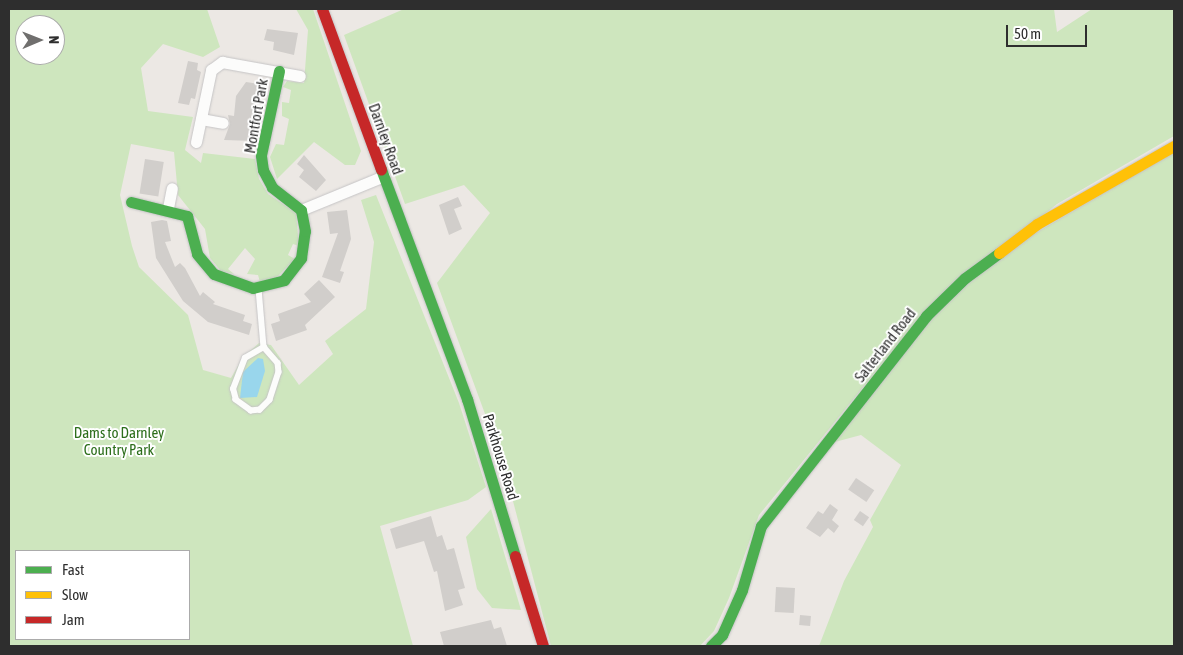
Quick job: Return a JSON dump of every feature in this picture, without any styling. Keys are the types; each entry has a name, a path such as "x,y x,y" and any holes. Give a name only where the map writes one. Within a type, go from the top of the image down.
{"street":[{"name":"Darnley Road","path":"322,9 422,280"},
{"name":"Montfort Park","path":"196,142 211,70 222,62 300,76"},
{"name":"Montfort Park","path":"279,71 262,155 263,170 272,187 301,210"},
{"name":"Montfort Park","path":"201,119 223,123"},
{"name":"Salterland Road","path":"712,646 722,635 742,590 761,526 926,316 965,278 1037,224 1174,146"},
{"path":"131,202 168,208 188,216 197,254 214,274 259,289 284,280 300,258 306,232 301,210 384,176"},
{"path":"168,208 172,188"},
{"name":"Parkhouse Road","path":"422,280 484,449 543,646"}],"lane":[{"path":"259,289 264,347 278,363 279,372 270,400 260,410 251,411 236,400 233,389 245,358 264,347"}],"green space":[{"name":"Dams to Darnley Country Park","path":"9,9 207,9 220,47 203,57 163,44 141,68 148,111 193,117 185,150 201,163 203,153 255,159 259,179 268,194 296,213 299,246 293,244 288,255 295,259 275,279 260,282 258,275 247,274 255,259 245,248 228,269 234,274 221,271 210,258 205,229 178,195 174,152 131,144 120,195 132,246 139,267 188,315 203,370 231,378 243,357 259,343 271,345 299,385 333,354 325,341 366,309 374,242 361,200 376,195 459,403 486,487 468,500 380,526 413,646 9,646"},
{"path":"296,9 313,9 361,151 355,165 345,165 314,142 277,179 270,157 276,144 284,145 289,119 282,116 282,102 289,103 291,90 283,87 287,81 304,83 308,30"},
{"path":"404,9 1054,9 1057,32 1092,9 1174,9 1174,136 1057,204 926,310 759,515 729,598 714,631 700,646 551,646 503,463 437,283 490,213 464,185 405,204 344,35"},
{"path":"1174,152 1174,646 819,646 844,581 873,527 870,520 901,465 861,435 831,443 920,329 1003,252"},
{"path":"491,509 521,610 492,608 477,589 466,537"}],"water":[{"path":"258,358 263,359 265,371 257,397 240,398 243,372"}],"building":[{"path":"267,29 298,33 294,55 273,50 274,42 264,40"},
{"path":"188,61 198,63 197,70 201,72 195,99 191,98 189,105 178,103"},
{"path":"246,82 260,84 254,141 224,140 230,124 228,115 234,116 236,96"},
{"path":"304,155 326,180 316,191 299,177 304,170 297,164"},
{"path":"145,159 164,162 158,197 140,194"},
{"path":"458,197 462,206 454,209 462,229 449,235 439,205"},
{"path":"347,210 351,239 340,271 344,272 340,283 322,277 338,233 330,234 327,212"},
{"path":"167,221 171,241 165,242 175,267 180,263 185,268 200,296 203,292 215,302 213,304 245,315 243,321 252,324 249,335 208,322 183,301 156,258 151,222"},
{"path":"319,280 335,297 305,325 307,330 276,341 271,324 280,321 278,314 311,302 304,294"},
{"path":"856,478 874,490 866,502 848,490"},
{"path":"830,504 838,510 832,520 839,526 834,533 828,528 820,537 806,528 818,511 823,514"},
{"path":"860,511 869,517 863,526 854,520"},
{"path":"431,516 437,537 442,535 447,550 454,548 465,588 458,590 463,605 445,611 437,571 434,572 424,541 396,549 390,529"},
{"path":"776,587 795,588 794,613 775,612"},
{"path":"800,615 811,616 810,626 799,625"},
{"path":"491,620 494,629 501,627 507,646 444,646 440,632"}],"traffic: fast":[{"path":"131,202 187,216 197,254 214,274 253,288 284,280 301,258 305,231 301,210 272,187 263,170 261,155 279,71"},
{"path":"381,169 467,399 515,556"},
{"path":"711,646 722,635 742,590 761,526 926,316 965,278 999,253"}],"traffic: slow":[{"path":"999,253 1037,224 1174,146"}],"traffic: jam":[{"path":"322,9 381,169"},
{"path":"515,556 543,646"}]}
